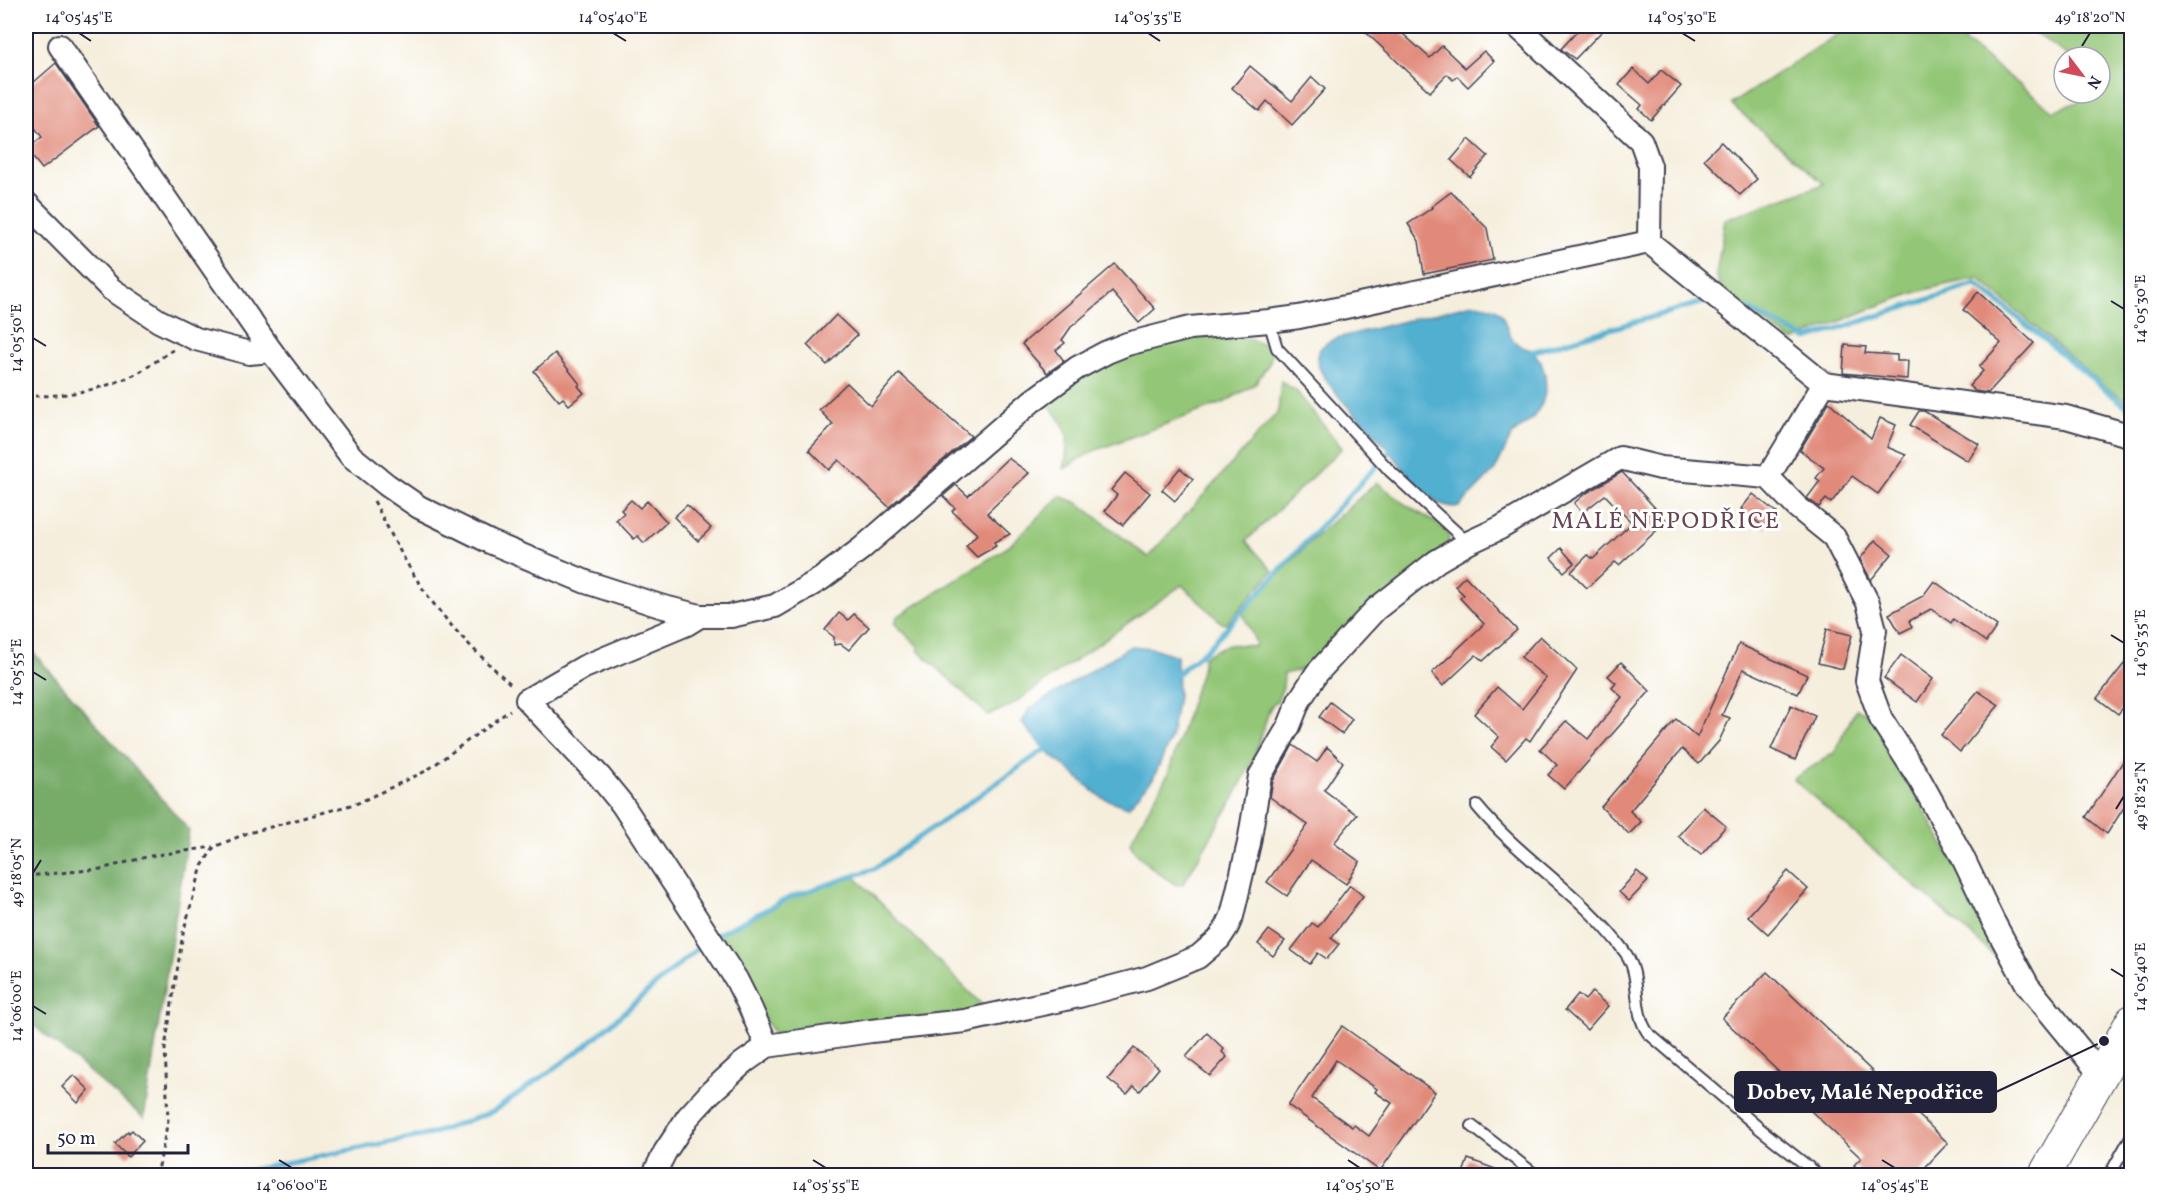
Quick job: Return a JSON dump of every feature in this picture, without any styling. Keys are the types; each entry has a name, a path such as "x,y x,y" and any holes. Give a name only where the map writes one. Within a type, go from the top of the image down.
{"main road":[{"path":"2044,1176 2114,1068 2132,1021"}],"street":[{"path":"1516,26 1641,141 1650,166 1648,242"},
{"path":"60,46 271,351 351,456 419,507 490,542 586,582 660,606 700,616 731,616 775,606 821,579 861,549 1032,401 1077,368 1127,344 1190,328 1299,317 1648,242"},
{"path":"26,203 111,289 159,321 196,339 249,353 271,351"},
{"path":"1648,242 1824,384 2066,417 2132,436"},
{"path":"1768,477 1824,384"},
{"path":"653,1176 665,1152 688,1117 711,1092 766,1046 986,1016 1079,996 1147,978 1198,957 1219,939 1227,927 1250,843 1260,776 1289,726 1299,701 1317,673 1376,609 1437,561 1500,528 1620,458 1661,468 1768,477 1797,507 1834,537 1868,603 1875,630 1867,681 1881,719 1920,780 1957,846 2028,986 2114,1068"},
{"path":"700,616 687,624 584,667 527,700 600,777 622,804 736,980 766,1046"}],"lane":[{"path":"1269,321 1277,348 1390,471 1468,543"},
{"path":"1477,806 1492,824 1576,899 1624,950 1635,972 1641,1018 1648,1033 1820,1176"},
{"path":"1472,1126 1537,1176"},
{"path":"2109,1176 2132,1135"}],"path":[{"path":"26,396 45,397 98,389 139,372 171,351 196,339"},
{"path":"26,876 101,869 150,856 214,847 245,834 358,803 426,771 508,711 527,700 443,616 414,576 371,495"},
{"path":"157,1176 168,1120 165,1048 183,933 202,866 214,847"}],"green space":[{"path":"1850,26 1945,26 2053,111 2069,105 2112,105 2112,45 2053,45 2025,26 2131,26 2131,404 2103,385 1979,279 1907,295 1793,341 1726,297 1716,275 1725,219 1824,184 1731,104"},
{"path":"1231,333 1265,345 1272,352 1270,362 1255,384 1225,402 1091,452 1064,469 1066,432 1060,419 1046,401 1096,366 1160,343"},
{"path":"1281,381 1297,392 1342,448 1246,541 1273,571 1226,624 1222,623 1182,585 1010,706 988,715 918,650 919,647 895,624 897,617 1008,547 1060,496 1078,503 1148,557 1278,412"},
{"path":"1377,482 1403,503 1443,527 1448,533 1449,540 1315,666 1284,674 1283,687 1277,701 1270,708 1253,760 1232,801 1183,884 1176,885 1143,860 1132,848 1130,842 1168,774 1203,665 1203,657 1228,645 1255,647 1256,643 1242,612 1312,540"},
{"path":"26,644 189,830 144,1118 26,1019"},
{"path":"1856,709 1863,711 1875,721 2002,950 1995,956 1793,779 1834,753"},
{"path":"853,875 988,1011 779,1042 712,935 750,920 797,895"}],"water":[{"path":"1472,304 1495,309 1501,314 1513,339 1522,347 1533,351 1541,362 1546,389 1542,404 1532,419 1512,435 1495,470 1459,507 1453,507 1437,502 1411,479 1390,451 1335,392 1319,366 1317,356 1322,347 1337,338"},
{"path":"1131,646 1153,648 1177,656 1178,696 1171,738 1153,779 1128,807 1102,798 1045,750 1022,723 1029,709"}],"building":[{"path":"1359,26 1394,26 1430,58 1442,46 1465,68 1484,51 1494,61 1468,87 1457,76 1453,80 1447,74 1430,92"},
{"path":"1582,26 1607,26 1575,59 1561,49"},
{"path":"56,63 99,126 42,169 26,149 42,137 26,116 26,89"},
{"path":"1250,66 1292,101 1312,77 1325,89 1292,125 1267,101 1259,111 1232,88"},
{"path":"1633,69 1649,84 1661,70 1681,86 1651,120 1639,109 1642,105 1619,85"},
{"path":"1469,139 1488,156 1470,177 1451,160"},
{"path":"1721,142 1757,179 1740,195 1704,159"},
{"path":"1451,192 1487,228 1493,260 1424,274 1419,241 1408,224"},
{"path":"1115,264 1155,309 1139,323 1112,292 1071,327 1062,340 1065,343 1056,350 1064,361 1047,373 1022,344"},
{"path":"1978,292 2034,343 1988,393 1975,391 1969,386 1983,371 1979,367 2001,343 1963,310"},
{"path":"836,315 857,335 827,365 807,345"},
{"path":"1845,345 1866,347 1865,353 1897,355 1897,361 1908,361 1907,379 1843,373"},
{"path":"555,353 580,384 578,386 584,393 569,405 563,398 559,401 534,371"},
{"path":"899,373 971,436 889,507 839,460 829,470 809,450 833,424 819,410 847,383 871,406"},
{"path":"1829,402 1871,439 1880,418 1896,425 1887,447 1906,455 1878,494 1852,476 1831,503 1826,499 1819,507 1807,498 1820,481 1816,478 1824,468 1800,450"},
{"path":"1919,411 1924,411 1979,444 1968,461 1910,425"},
{"path":"1008,458 1029,473 987,513 1010,534 994,542 996,546 977,557 966,546 977,534 952,511 955,508 943,496 956,485 968,496"},
{"path":"1180,468 1193,479 1175,501 1162,490"},
{"path":"1622,472 1667,521 1619,565 1615,562 1587,588 1571,572 1588,555 1593,559 1632,523 1605,495 1582,513 1574,503"},
{"path":"1125,473 1150,493 1123,525 1105,511 1117,495 1111,490"},
{"path":"1753,494 1777,513 1765,528 1741,509"},
{"path":"631,500 640,508 647,501 667,522 644,543 638,536 634,539 616,520 624,513 621,510"},
{"path":"687,505 711,528 698,541 674,517"},
{"path":"1875,540 1892,554 1871,580 1860,559"},
{"path":"1561,548 1574,563 1564,572 1551,558"},
{"path":"1465,576 1517,630 1483,661 1476,655 1443,686 1432,673 1484,624 1460,598 1464,595 1455,586"},
{"path":"1934,581 1997,626 1986,642 1953,619 1951,623 1931,609 1909,621 1912,627 1900,633 1889,614 1923,596"},
{"path":"839,613 848,620 854,614 869,627 849,650 841,644 834,645 834,637 825,630"},
{"path":"1827,629 1852,635 1843,669 1818,663"},
{"path":"1540,636 1577,670 1530,741 1526,738 1506,760 1491,747 1499,737 1474,714 1497,687 1522,709 1546,678 1521,657"},
{"path":"1739,644 1807,675 1798,694 1743,669 1722,715 1730,718 1719,741 1699,764 1682,749 1630,811 1641,822 1629,834 1601,807 1676,719 1697,737"},
{"path":"2132,654 2132,696 2118,714 2097,698"},
{"path":"1901,655 1933,679 1917,702 1884,678"},
{"path":"1621,662 1650,691 1564,789 1548,775 1557,765 1540,749 1566,721 1588,739 1622,697 1612,688 1616,683 1608,676"},
{"path":"1978,691 1999,705 1960,752 1941,735"},
{"path":"1330,702 1352,719 1342,734 1319,717"},
{"path":"1791,705 1815,716 1795,760 1771,749"},
{"path":"1293,745 1317,762 1327,747 1343,762 1324,790 1357,815 1334,843 1360,862 1346,884 1311,860 1287,896 1267,882 1308,825 1270,797 1273,781"},
{"path":"2132,748 2132,795 2107,834 2086,817"},
{"path":"1703,807 1726,826 1701,855 1678,836"},
{"path":"1637,871 1648,881 1629,901 1619,892"},
{"path":"1788,871 1808,889 1768,934 1748,916"},
{"path":"1350,885 1363,896 1331,938 1339,944 1327,959 1318,953 1310,964 1291,950 1312,923 1318,927"},
{"path":"1269,930 1285,941 1273,956 1258,944"},
{"path":"1767,972 1948,1143 1917,1176 1864,1176 1854,1165 1861,1158 1777,1079 1781,1074 1722,1018"},
{"path":"1592,992 1608,1006 1587,1030 1565,1010 1578,994 1585,1000"},
{"path":"1342,1026 1435,1092 1380,1171 1288,1105","holes":["1336,1060 1377,1089 1375,1092 1392,1103 1369,1136 1354,1125 1352,1127 1312,1098"]},
{"path":"1207,1033 1224,1049 1222,1052 1227,1057 1210,1076 1186,1057"},
{"path":"1134,1048 1159,1068 1140,1091 1134,1086 1127,1094 1108,1079"},
{"path":"74,1075 89,1090 78,1103 62,1087"},
{"path":"132,1130 143,1141 128,1157 115,1144"},
{"path":"1468,1159 1509,1174 1509,1176 1462,1176"}],"waterway":[{"path":"1747,309 1807,339 1976,284 2132,411"},
{"path":"1528,353 1700,303 1713,302"},
{"path":"1173,677 1207,649 1393,448"},
{"path":"714,936 793,896 874,869 1041,752 1052,747"},
{"path":"220,1176 431,1134 494,1111 583,1048 706,941"}],"place":[{"name":"Dobev, Malé Nepodřice","path":"2104,1041"}],"district":[{"name":"MALÉ NEPODŘICE","path":"1666,520"}]}
